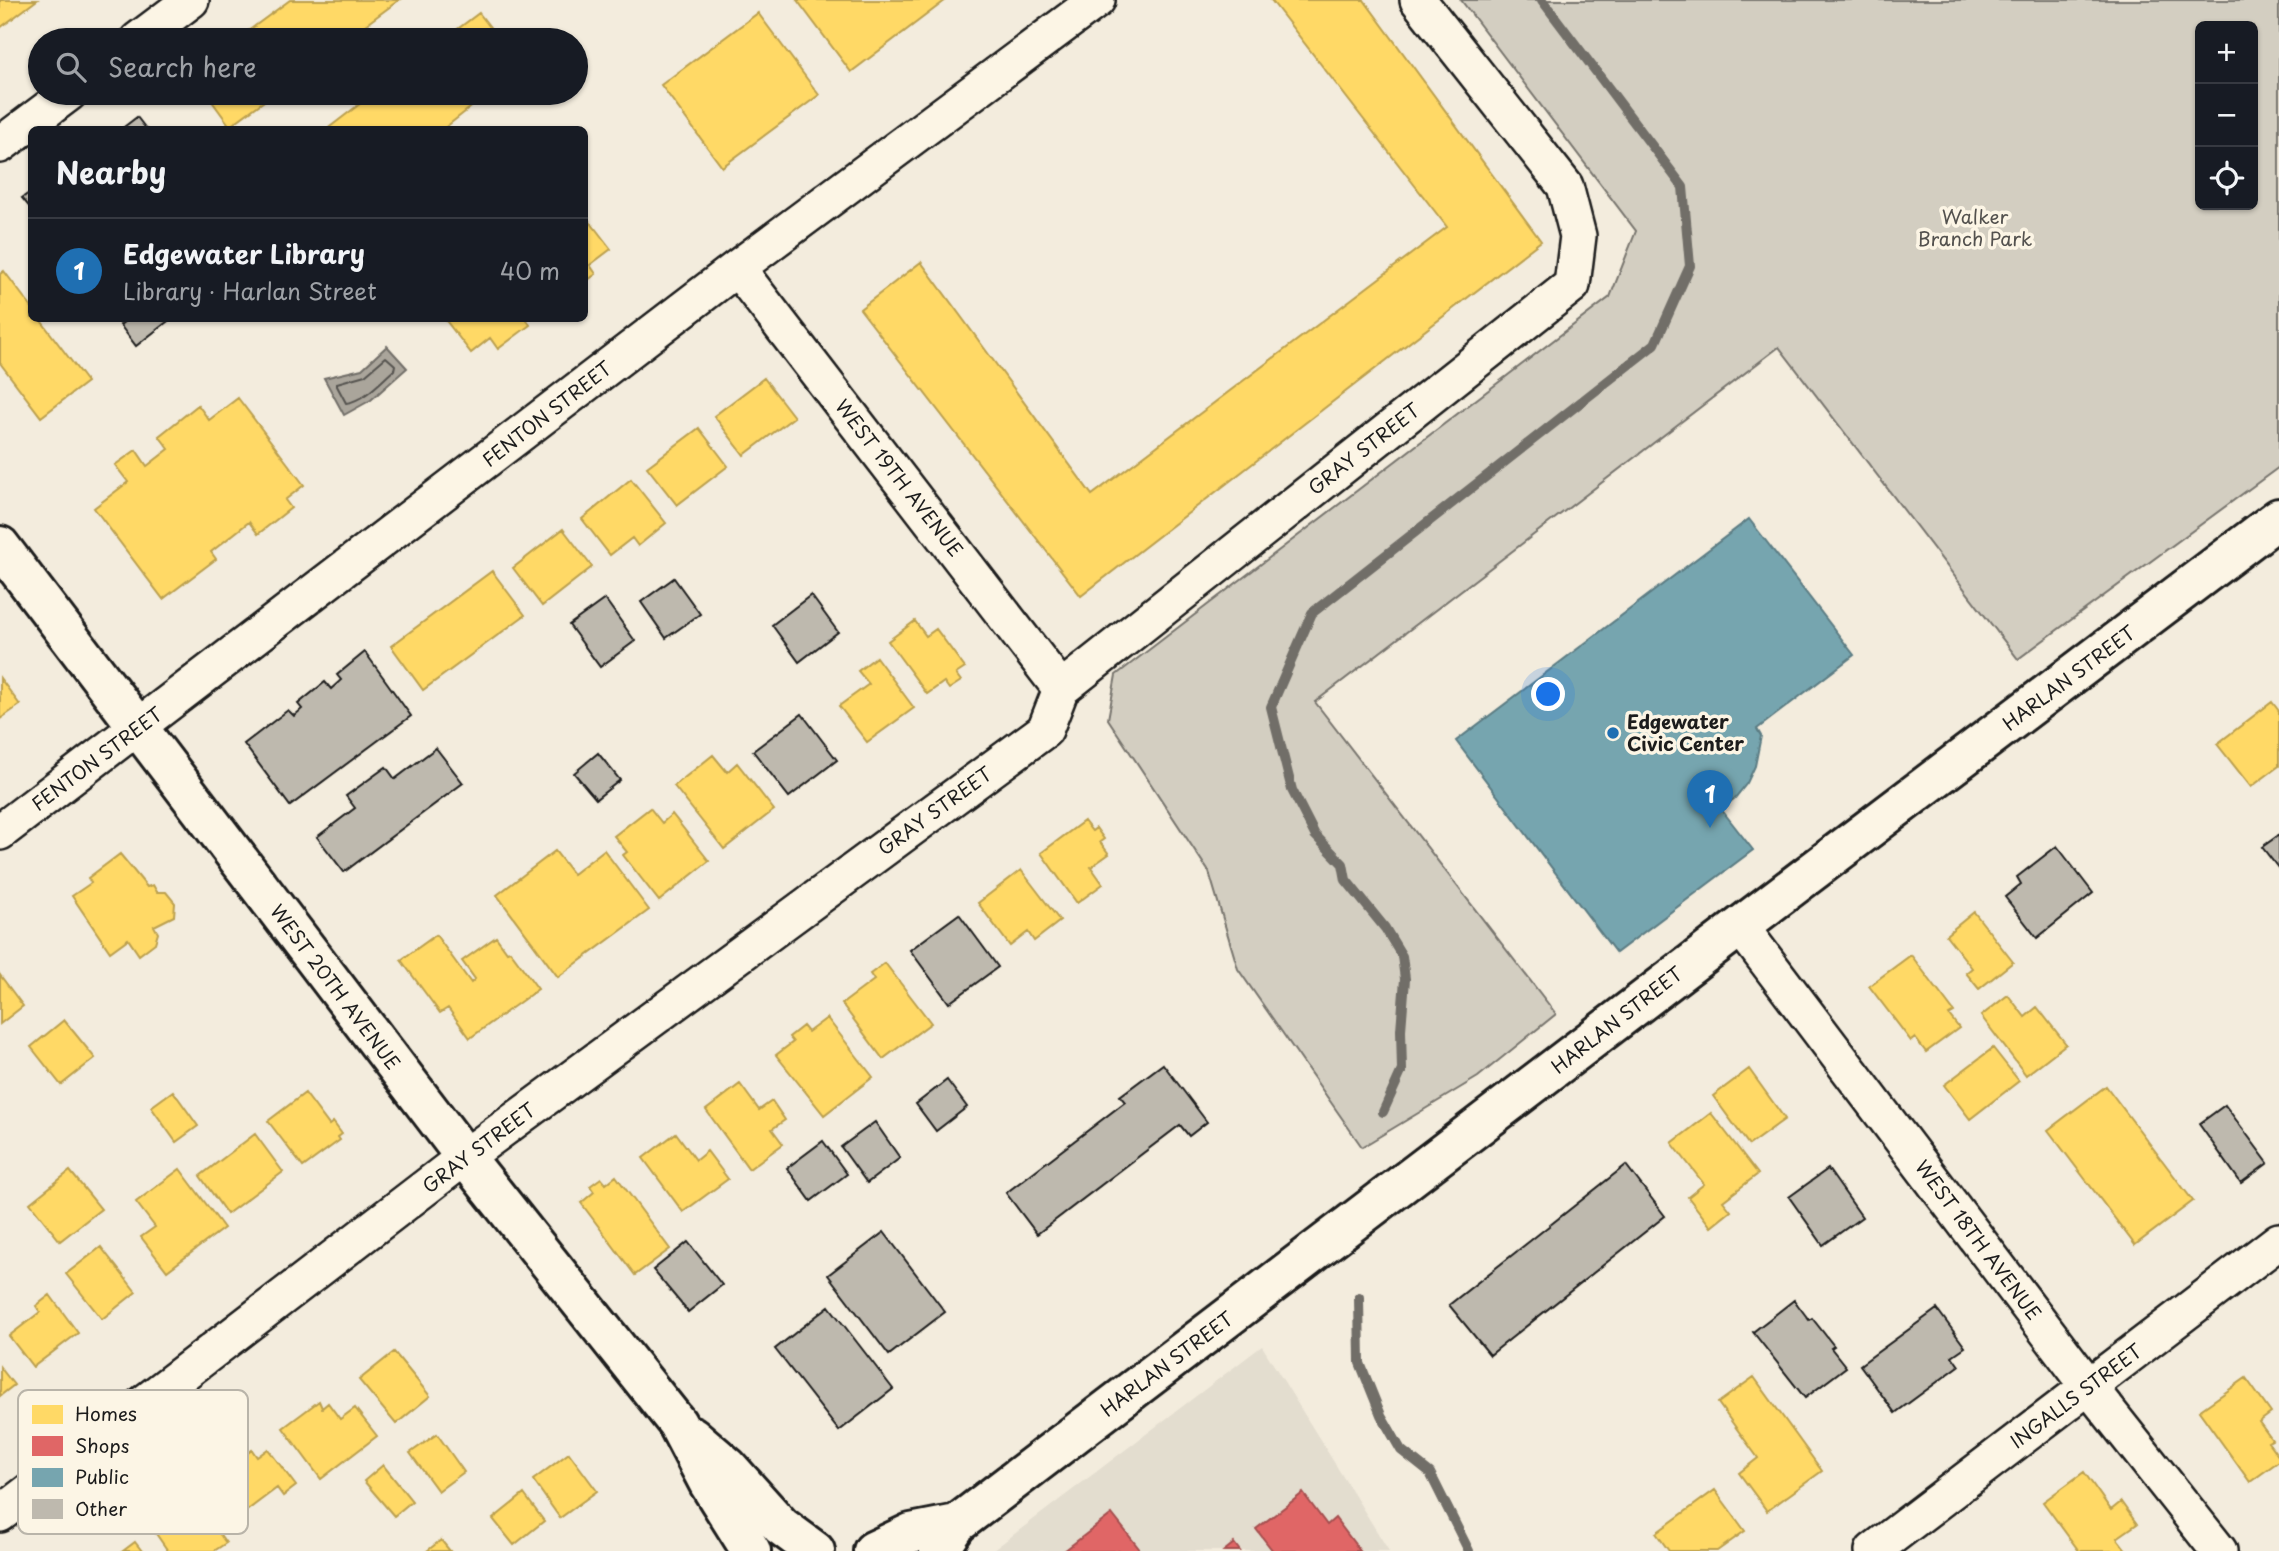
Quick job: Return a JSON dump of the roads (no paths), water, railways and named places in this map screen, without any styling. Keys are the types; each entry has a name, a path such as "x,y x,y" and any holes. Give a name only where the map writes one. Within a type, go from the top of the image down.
{"street":[{"path":"154,28 191,0"},
{"name":"FENTON STREET","path":"0,832 737,268 1097,0"},
{"name":"GRAY STREET","path":"162,1390 465,1157 1045,730 1061,689 1572,285 1578,236 1565,186 1418,0"},
{"path":"0,145 53,105"},
{"name":"WEST 19TH AVENUE","path":"737,268 1061,689"},
{"name":"HARLAN STREET","path":"873,1551 911,1533 948,1538 1741,926 2279,518"},
{"name":"WEST 20TH AVENUE","path":"0,546 465,1157 677,1423 728,1467 781,1526 815,1551"},
{"name":"WEST 18TH AVENUE","path":"1741,926 2089,1387 2219,1551"},
{"name":"INGALLS STREET","path":"1873,1551 2279,1241"},
{"name":"WEST 20TH AVENUE","path":"677,1423 709,1484 751,1551"},
{"name":"GRAY STREET","path":"0,1514 18,1500"}],"water":[{"path":"387,346 407,368 371,400 344,415 324,378 362,369"}],"waterway":[{"path":"1383,1112 1402,1070 1401,1030 1405,979 1402,956 1385,928 1346,880 1343,864 1315,835 1292,790 1271,707 1312,613 1655,344 1690,266 1683,187 1542,0"},
{"path":"1359,1297 1360,1363 1381,1415 1401,1450 1430,1473 1469,1551"}],"place":[{"name":"Edgewater Civic Center","path":"1613,733"},
{"name":"Edgewater Library","path":"1710,828"}],"park label":[{"name":"Walker Branch Park","path":"1975,228"}]}
